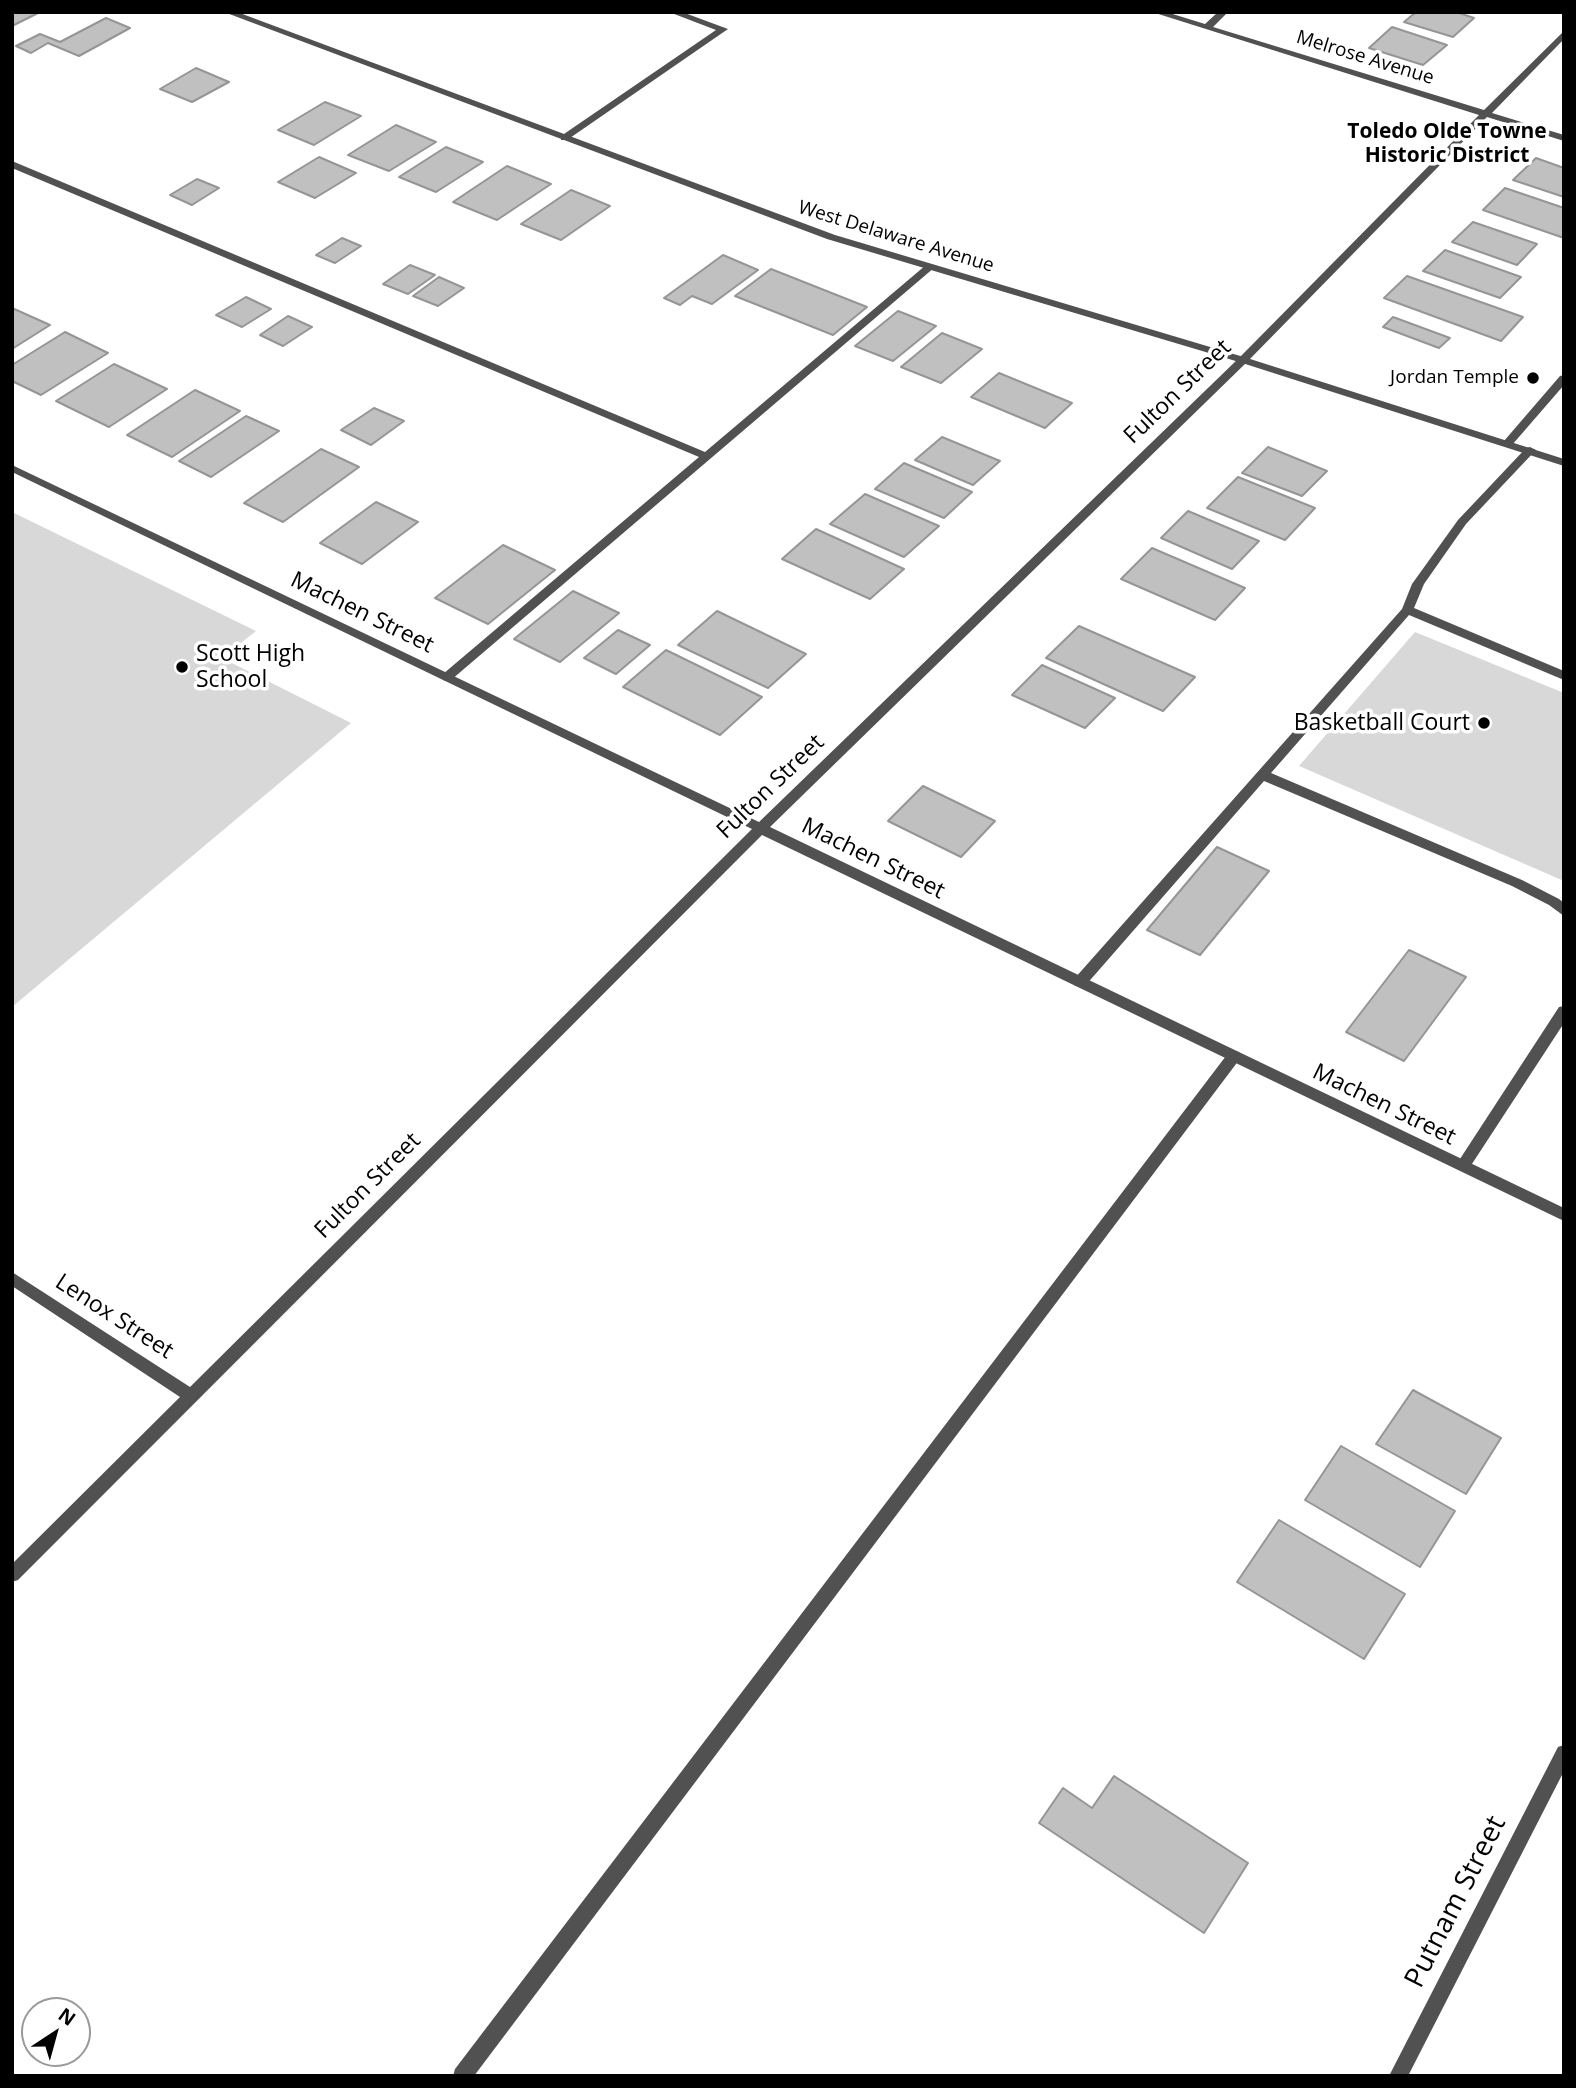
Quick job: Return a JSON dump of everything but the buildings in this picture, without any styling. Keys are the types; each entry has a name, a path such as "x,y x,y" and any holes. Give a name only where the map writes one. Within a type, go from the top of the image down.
{"street":[{"name":"West Delaware Avenue","path":"228,12 831,237 1243,360 1564,463"},
{"path":"564,138 723,29 673,12"},
{"name":"Melrose Avenue","path":"1156,12 1564,138"},
{"path":"1206,28 1224,12"},
{"name":"Fulton Street","path":"12,1575 761,828 1243,360 1483,113 1564,34"},
{"path":"12,164 706,456"},
{"path":"447,677 930,267"},
{"path":"1508,443 1564,378"},
{"path":"1080,982 1407,610 1418,584 1462,522 1530,450"},
{"name":"Machen Street","path":"12,468 1564,1215"},
{"path":"1407,610 1564,676"},
{"path":"1262,775 1517,883 1554,902 1564,911"},
{"path":"1463,1166 1564,1011"},
{"path":"461,2076 1234,1056"},
{"name":"Lenox Street","path":"12,1278 190,1395"},
{"name":"Putnam Street","path":"1398,2076 1564,1753"}],"shaded area":[{"path":"12,512 256,631 222,658 351,723 12,1007"},
{"name":"Basketball Court","path":"1415,632 1564,693 1564,881 1299,766"}],"place":[{"name":"Jordan Temple","path":"1533,378"},
{"name":"Scott High School","path":"182,667"},
{"name":"Basketball Court","path":"1484,723"}],"district":[{"name":"Toledo Olde Towne Historic District","path":"1447,144"}]}
